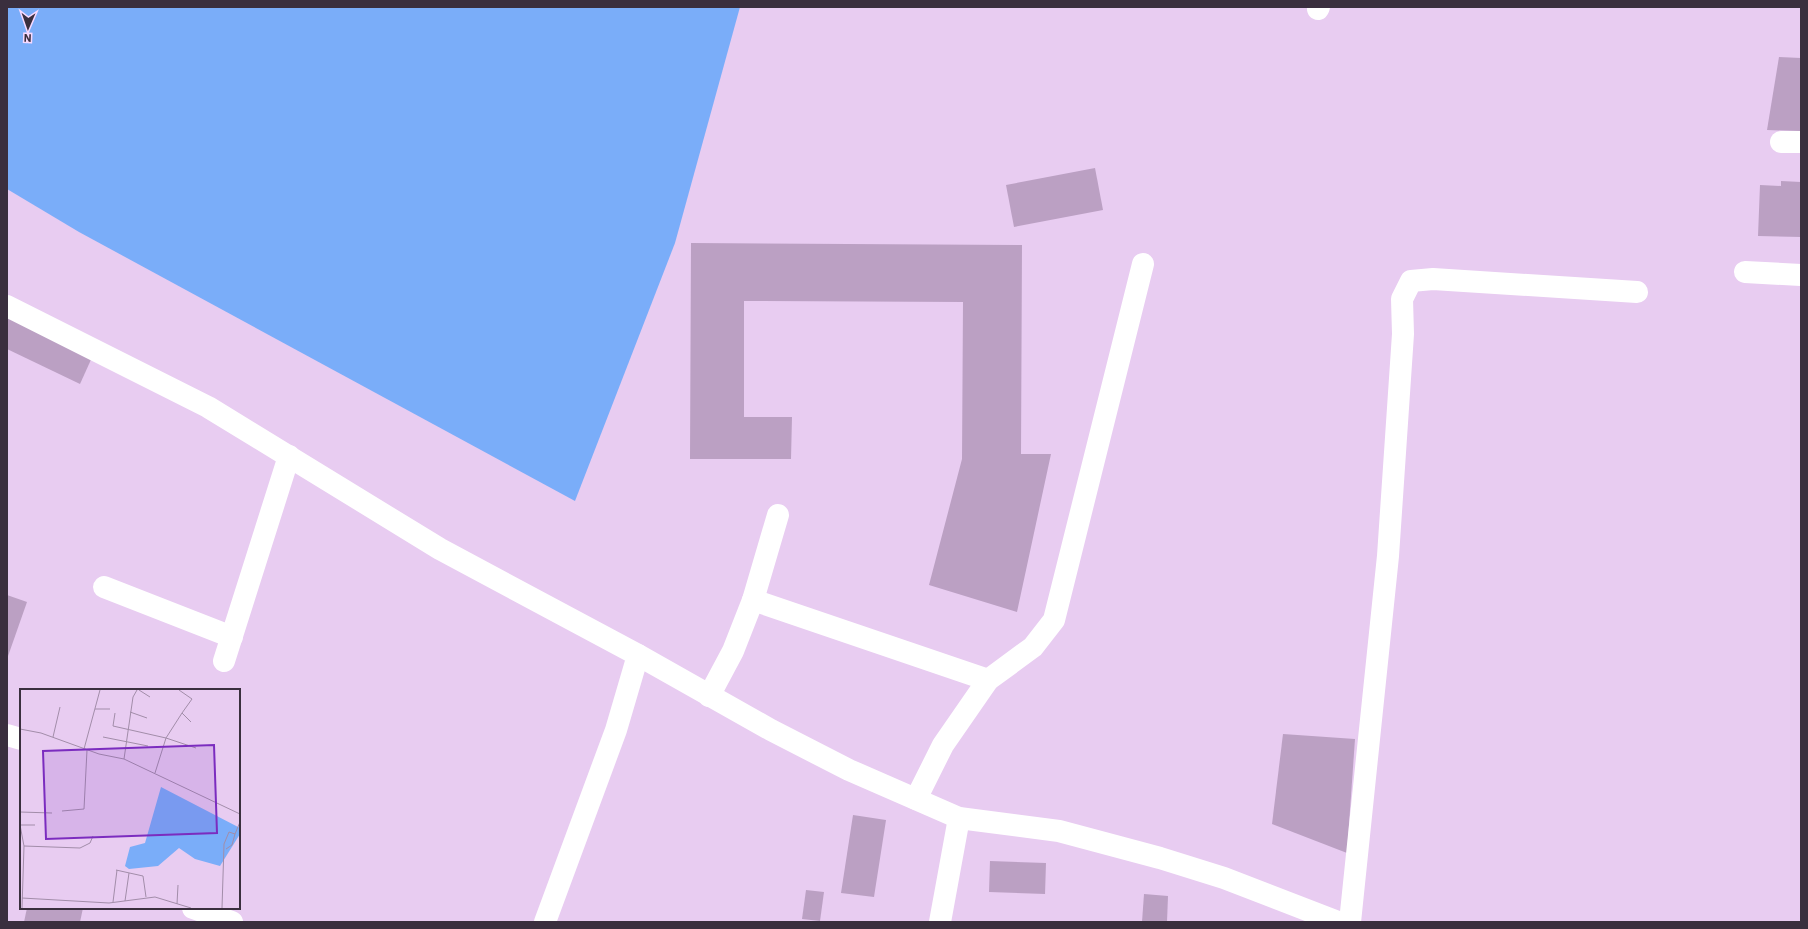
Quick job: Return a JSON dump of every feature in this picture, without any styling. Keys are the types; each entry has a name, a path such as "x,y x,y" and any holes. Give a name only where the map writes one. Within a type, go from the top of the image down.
{"street":[{"path":"916,799 943,745 988,680 1033,647 1054,620 1143,264"},
{"path":"1745,272 1801,275"},
{"path":"1350,922 1388,556 1404,334 1402,299 1411,280 1433,279 1637,292"},
{"path":"7,306 208,407 440,550 638,655 771,730 849,770 959,818 1059,831 1152,856 1224,878 1338,922"},
{"path":"224,661 289,456"},
{"path":"709,696 733,650 753,600 778,515"},
{"path":"104,587 232,637"},
{"path":"753,600 988,680"},
{"path":"545,922 616,730 638,655"},
{"path":"7,735 20,739"},
{"path":"940,922 959,818"},
{"path":"196,909 232,922"}],"water":[{"path":"7,7 740,7 675,243 575,501 79,232 7,189"}],"building":[{"path":"1779,57 1801,58 1801,131 1767,130"},
{"path":"1095,168 1103,210 1014,227 1006,185"},
{"path":"1781,181 1801,182 1801,237 1758,236 1760,185 1781,186"},
{"path":"691,243 1022,245 1021,454 1051,454 1017,612 929,585 962,459 963,302 744,301 744,417 792,417 791,459 690,459"},
{"path":"7,312 94,353 80,384 7,349"},
{"path":"7,595 27,602 7,659"},
{"path":"1283,734 1355,739 1347,853 1272,824"},
{"path":"853,815 886,820 874,897 841,893"},
{"path":"990,861 1046,863 1045,894 989,892"},
{"path":"806,890 824,892 820,921 802,919"},
{"path":"1144,894 1168,896 1167,922 1142,922"},
{"path":"27,909 83,909 80,922 24,922"}]}
